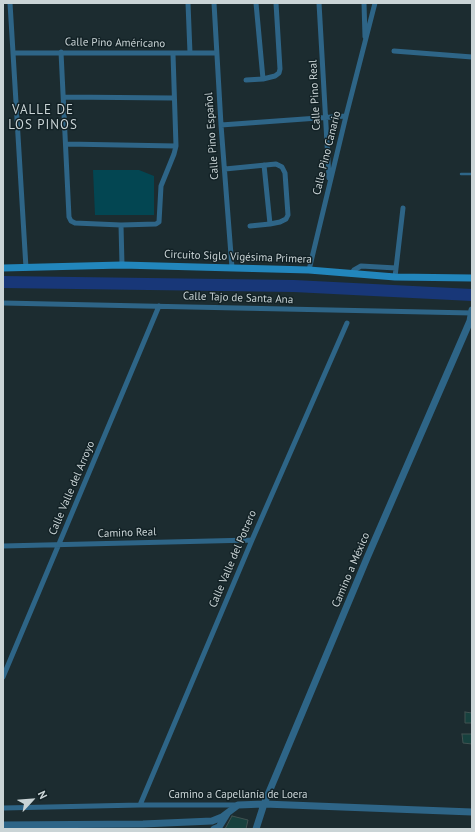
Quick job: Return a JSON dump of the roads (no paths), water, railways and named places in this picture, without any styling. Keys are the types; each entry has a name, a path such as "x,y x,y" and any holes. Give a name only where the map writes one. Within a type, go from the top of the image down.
{"main road":[{"name":"Circuito Siglo Vigésima Primera","path":"3,268 122,265 309,270 395,277 472,278"}],"street":[{"path":"10,3 26,268"},
{"path":"188,3 190,53"},
{"name":"Calle Pino Español","path":"214,3 216,53 232,268"},
{"path":"256,3 263,79"},
{"path":"246,80 263,79 277,75 280,69 276,3"},
{"name":"Calle Pino Real","path":"319,3 329,185"},
{"path":"364,3 365,42"},
{"name":"Calle Pino Canario","path":"309,270 375,3"},
{"path":"394,51 472,57"},
{"path":"61,52 69,217 71,221 75,223 121,225 156,224 159,222 161,186 176,146 172,54"},
{"name":"Calle Pino Américano","path":"13,53 216,53"},
{"path":"64,98 174,98"},
{"path":"221,125 346,116"},
{"path":"66,144 176,146"},
{"path":"225,169 276,164 282,167 285,173 288,215 286,219 270,224 250,226"},
{"path":"264,165 270,224"},
{"path":"395,277 403,208"},
{"path":"121,225 122,265"},
{"path":"352,274 354,270 361,266 396,268"},
{"name":"Calle Tajo de Santa Ana","path":"3,303 471,315"},
{"name":"Calle Valle del Arroyo","path":"3,677 159,306"},
{"name":"Camino a México","path":"256,829 264,804 471,315"},
{"name":"Calle Valle del Potrero","path":"140,805 346,323"},
{"name":"Camino Real","path":"3,546 252,540"},
{"name":"Camino a Capellanía de Loera","path":"3,808 264,804 472,812"},
{"path":"3,825 142,824 212,821 228,813 238,805"},
{"path":"214,829 219,827 228,813"}],"lane":[{"path":"461,174 472,174"}],"waterway":[{"path":"3,282 294,286 472,295"}],"district":[{"name":"VALLE DE LOS PINOS","path":"43,118"}]}
